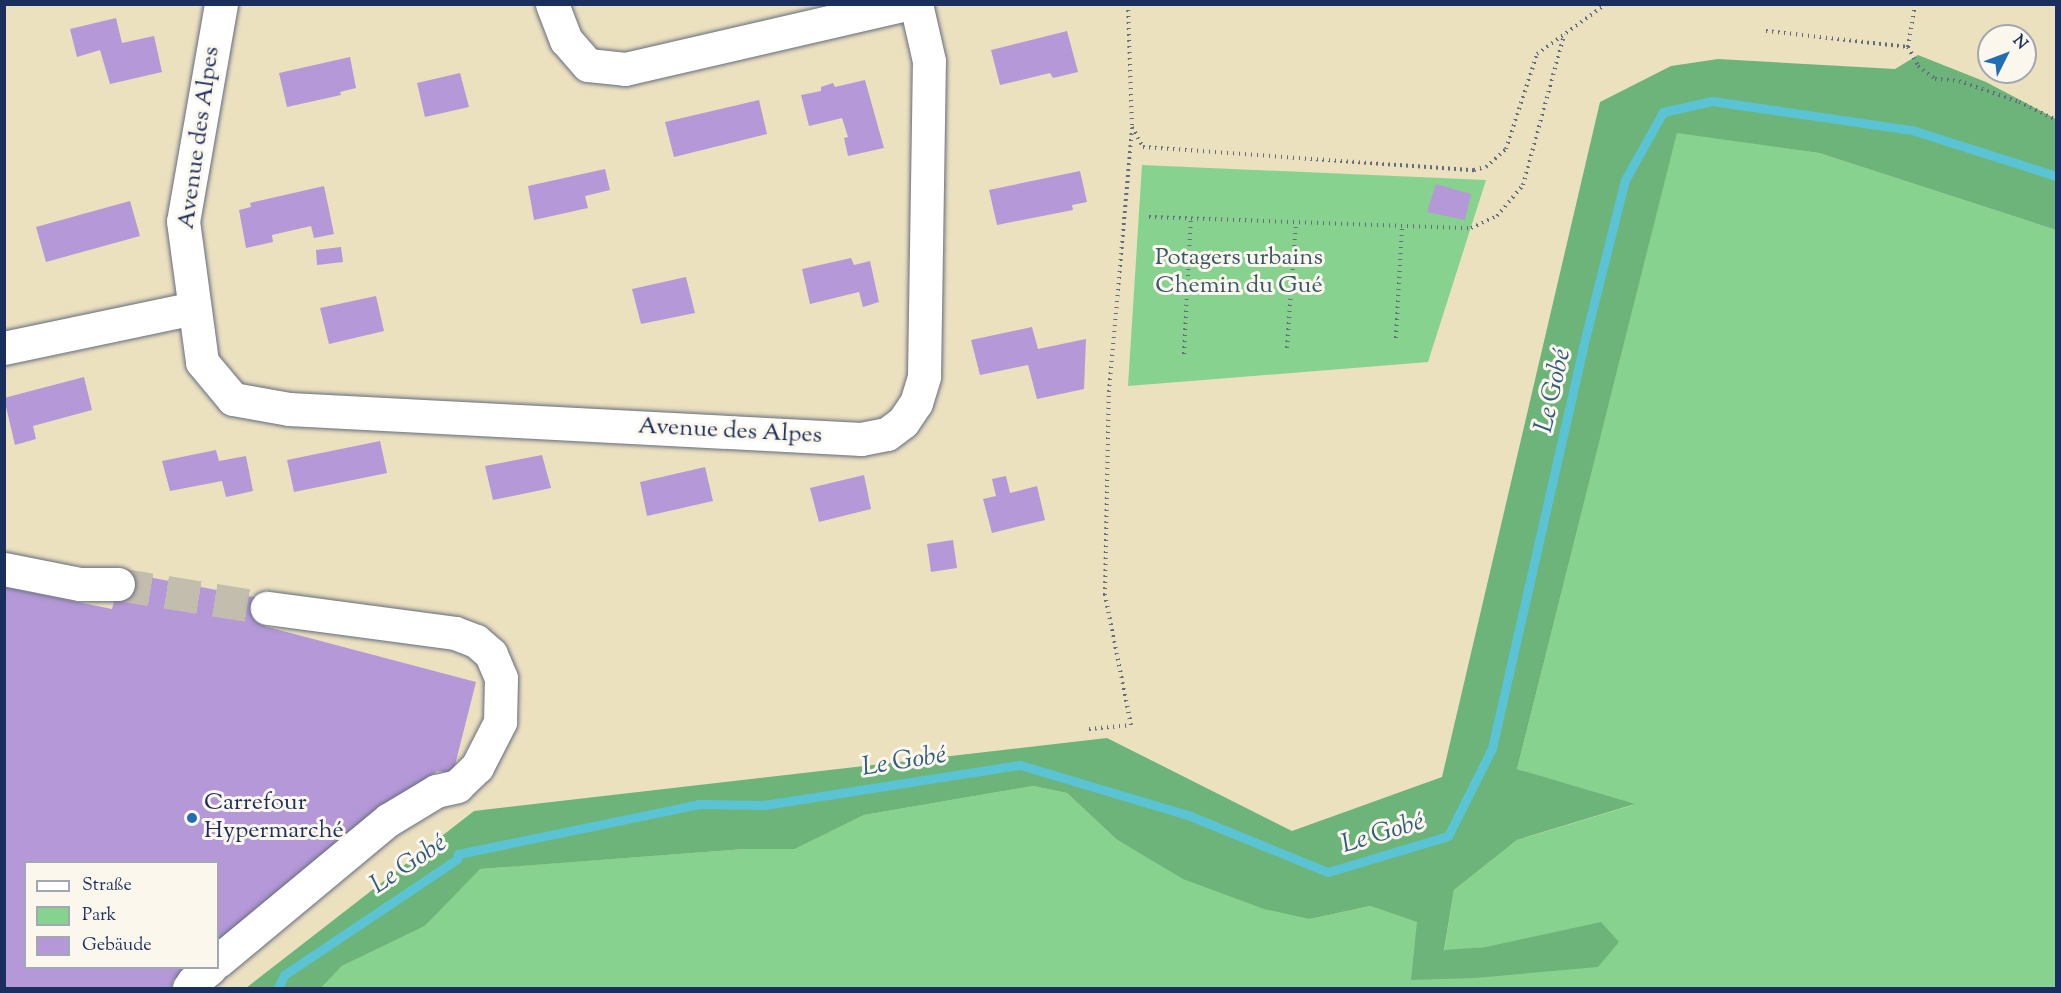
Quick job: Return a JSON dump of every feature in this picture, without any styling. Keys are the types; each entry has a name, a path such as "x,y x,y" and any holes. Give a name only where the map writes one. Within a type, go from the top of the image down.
{"street":[{"name":"Avenue des Alpes","path":"221,4 183,221 202,362 233,399 289,409 861,439 887,434 903,422 916,403 924,376 929,61 916,4"},
{"path":"552,4 566,40 588,65 625,69 906,4"},
{"path":"4,348 193,308"},
{"path":"4,569 80,584 118,584"},
{"path":"219,960 388,820 436,791 457,786 477,766 500,722 501,678 490,654 476,641 455,633 267,608"},
{"path":"189,988 209,969"}],"path":[{"path":"1089,729 1131,725 1105,595 1109,392 1132,128 1128,4"},
{"path":"1132,128 1143,147 1474,170 1486,167 1506,149 1537,54 1605,4"},
{"path":"1916,4 1908,47 1918,66 1935,79 1959,81 2019,102 2056,120"},
{"path":"1766,31 1908,47"},
{"path":"1149,217 1471,228 1497,216 1523,185 1564,35"},
{"path":"1184,354 1191,218"},
{"path":"1287,348 1296,222"},
{"path":"1396,338 1402,226"}],"green space":[{"path":"1918,55 1977,78 1977,84 1990,84 2056,119 2056,230 1819,153 1677,133 1517,769 1635,804 1517,840 1454,890 1444,950 1486,947 1601,922 1619,942 1598,967 1475,978 1411,980 1417,922 1370,906 1310,919 1264,909 1183,879 1116,839 1067,793 1033,786 864,815 795,849 745,849 480,869 425,926 342,966 321,988 246,988 474,811 1107,738 1292,831 1442,777 1600,102 1671,66 1718,59 1895,69"},
{"path":"1677,132 1819,153 2056,230 2056,988 321,988 342,966 425,926 479,869 745,849 795,849 864,815 1033,786 1067,793 1116,839 1310,919 1370,906 1418,922 1412,980 1486,947 1444,951 1454,890 1517,840 1633,805 1517,769"},
{"name":"Potagers urbains Chemin du Gué","path":"1142,165 1486,180 1428,362 1128,386"}],"building":[{"path":"116,18 122,43 154,36 162,72 110,84 100,50 77,57 70,29"},
{"path":"1067,31 1078,72 1053,78 1050,73 1000,85 991,50"},
{"path":"350,57 356,88 340,92 341,95 287,107 279,73"},
{"path":"460,73 469,107 425,117 417,83"},
{"path":"865,80 884,148 848,156 844,138 848,137 842,118 809,126 801,95 821,91 821,87 833,83 835,87"},
{"path":"759,100 767,134 674,157 665,122"},
{"path":"605,169 610,190 585,196 588,208 534,220 528,186"},
{"path":"1080,171 1087,202 1072,205 1073,210 997,225 989,190"},
{"path":"1436,184 1471,194 1465,220 1427,212"},
{"path":"324,186 334,234 314,238 311,226 272,235 273,242 246,248 239,210 251,207 250,203"},
{"path":"130,201 140,236 46,262 36,227"},
{"path":"341,247 343,262 317,265 316,250"},
{"path":"851,258 854,265 870,261 879,302 863,307 859,292 810,304 802,269"},
{"path":"686,277 695,313 641,324 632,289"},
{"path":"376,296 384,331 329,344 320,308"},
{"path":"1032,327 1038,349 1086,339 1084,389 1037,399 1028,365 980,375 971,340"},
{"path":"84,377 92,410 33,426 36,439 15,445 4,398"},
{"path":"380,441 387,473 294,492 287,460"},
{"path":"216,450 219,461 246,456 253,491 226,497 222,481 170,491 162,461"},
{"path":"542,455 551,488 493,500 485,466"},
{"path":"705,467 713,501 647,516 640,482"},
{"path":"864,475 871,509 819,522 810,488"},
{"path":"1006,476 1010,493 1037,486 1045,520 992,533 983,499 996,496 992,479"},
{"path":"953,540 957,568 931,572 927,544"},
{"name":"Carrefour Hypermarché","path":"122,572 269,600 264,626 476,682 453,773 437,771 219,944 219,861 24,861 24,969 188,969 173,980 171,988 4,988 4,587 112,609"}],"waterway":[{"name":"Le Gobé","path":"278,988 284,975 457,859 458,854 699,804 764,805 1020,765 1188,815 1328,872 1448,836 1492,748 1583,347 1625,180 1663,112 1712,101 1912,130 2056,176"}],"tunnel":[{"path":"118,584 267,608"}],"place":[{"name":"Carrefour Hypermarché","path":"192,818"}]}
